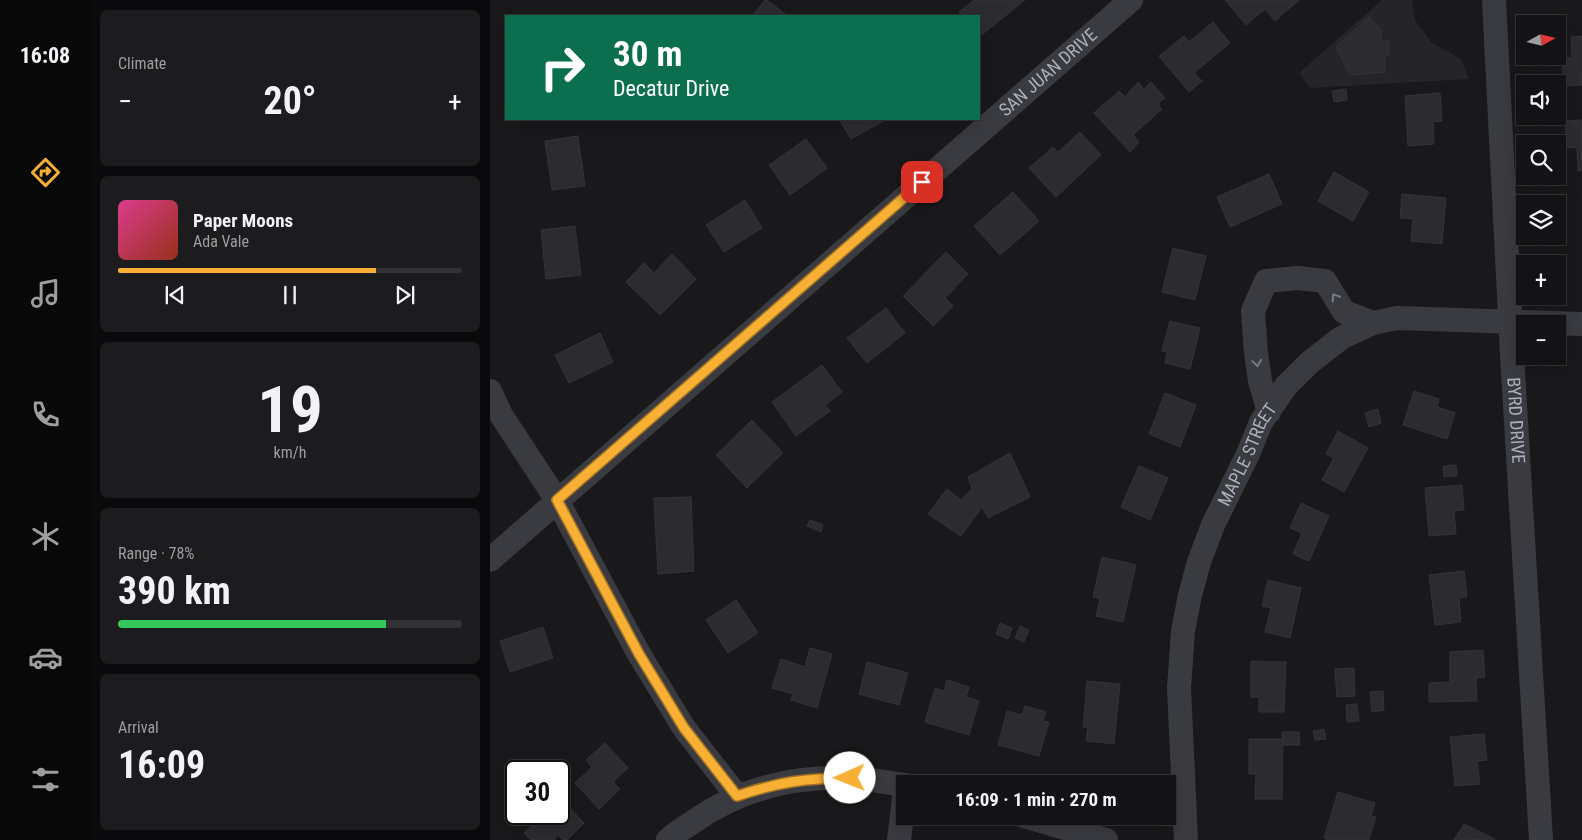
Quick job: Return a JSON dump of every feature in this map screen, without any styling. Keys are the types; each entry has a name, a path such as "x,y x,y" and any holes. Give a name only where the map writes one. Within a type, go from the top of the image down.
{"street":[{"name":"SAN JUAN DRIVE","path":"490,560 1131,0"},
{"name":"BYRD DRIVE","path":"1494,0 1510,322 1541,840"},
{"path":"1269,412 1260,381 1253,311 1266,282 1298,278 1325,281 1344,312 1373,323"},
{"name":"MAPLE STREET","path":"1186,840 1179,688 1183,631 1190,594 1213,525 1248,454 1261,422 1286,386 1314,359 1341,338 1373,323 1397,318 1582,324"},
{"path":"490,391 501,415 557,500 639,654 684,728 737,796"},
{"path":"668,840 709,811 737,796 765,787 822,778 850,778 896,784"},
{"path":"899,840 901,825"},
{"path":"1055,825 1106,840"}],"shaded area":[{"path":"1382,0 1412,0 1415,20 1431,42 1461,59 1469,79 1310,88 1299,73"}],"building":[{"path":"767,0 787,15 753,15"},
{"path":"974,0 1025,0 980,36 980,15 961,15 959,12"},
{"path":"1225,0 1299,0 1275,21 1265,9 1246,25"},
{"path":"1369,17 1382,31 1380,41 1388,41 1389,55 1384,57 1385,72 1350,75 1336,47"},
{"path":"1213,22 1230,43 1194,73 1202,81 1189,92 1159,56 1184,36 1189,42"},
{"path":"1582,36 1582,85 1566,86 1566,75 1563,75 1562,65 1566,65 1566,58 1572,58 1571,37"},
{"path":"1138,82 1144,89 1151,82 1165,98 1158,103 1161,110 1133,135 1139,142 1130,152 1094,113 1119,91 1125,97"},
{"path":"1346,89 1347,100 1334,102 1332,91"},
{"path":"1440,93 1442,121 1433,122 1434,144 1408,146 1405,96"},
{"path":"840,120 885,120 851,139"},
{"path":"1582,120 1582,170 1578,171 1577,147 1567,148 1566,121"},
{"path":"1080,132 1101,155 1056,197 1029,168 1053,147 1058,152"},
{"path":"578,136 585,186 552,190 545,141"},
{"path":"806,139 827,168 790,195 769,165"},
{"path":"1334,172 1369,192 1353,221 1318,201"},
{"path":"1269,174 1282,204 1230,227 1217,197"},
{"path":"1013,192 1039,221 1000,255 974,226"},
{"path":"1402,194 1446,198 1442,244 1411,241 1413,219 1400,218"},
{"path":"745,200 762,228 724,252 706,225"},
{"path":"575,226 581,275 546,279 541,230"},
{"path":"1173,248 1206,256 1195,300 1162,292"},
{"path":"946,252 968,274 945,298 953,306 933,326 903,296"},
{"path":"672,254 696,279 660,315 626,282 644,263 654,273"},
{"path":"886,308 905,333 867,363 847,338"},
{"path":"1170,321 1200,328 1190,369 1165,363 1167,352 1162,351"},
{"path":"600,333 613,362 569,383 555,355"},
{"path":"822,365 842,392 825,405 830,411 796,436 772,402"},
{"path":"1414,391 1439,399 1437,407 1455,413 1447,439 1403,425"},
{"path":"1165,393 1196,405 1180,447 1149,434"},
{"path":"1378,409 1381,423 1369,427 1365,413"},
{"path":"752,420 783,453 747,488 716,455"},
{"path":"1338,431 1368,448 1344,492 1322,480 1334,458 1326,454"},
{"path":"1010,453 1030,497 988,518 982,507 961,536 928,514 947,489 961,500 972,489 968,477"},
{"path":"1456,465 1457,476 1444,477 1443,466"},
{"path":"1139,466 1168,478 1150,520 1121,507"},
{"path":"1462,485 1464,510 1454,511 1456,534 1429,536 1425,488"},
{"path":"691,497 694,571 658,574 654,498"},
{"path":"1301,503 1329,516 1309,561 1293,554 1302,533 1290,528"},
{"path":"810,520 823,525 821,532 807,526"},
{"path":"1102,557 1136,565 1123,622 1096,616 1100,599 1093,597"},
{"path":"1464,571 1467,597 1459,598 1461,622 1435,625 1429,575"},
{"path":"1268,580 1301,588 1290,638 1265,632 1271,608 1262,606"},
{"path":"736,600 758,633 728,653 706,620"},
{"path":"1000,623 1012,628 1008,639 996,634"},
{"path":"1020,626 1029,630 1024,642 1015,638"},
{"path":"543,627 553,658 510,672 500,641"},
{"path":"810,648 832,654 817,708 791,700 793,694 772,688 781,659 805,667"},
{"path":"1483,650 1485,677 1476,678 1477,701 1429,702 1429,683 1450,682 1450,652"},
{"path":"1251,661 1286,662 1284,712 1259,712 1259,697 1251,697"},
{"path":"867,662 908,673 899,705 859,694"},
{"path":"1354,668 1355,696 1337,697 1335,669"},
{"path":"947,680 969,687 966,697 979,701 969,735 925,722 935,688 944,691"},
{"path":"1087,681 1120,684 1114,744 1086,741 1088,727 1083,727"},
{"path":"1383,691 1384,710 1372,712 1370,692"},
{"path":"1357,704 1359,721 1347,722 1346,705"},
{"path":"1025,706 1046,712 1043,721 1049,722 1039,756 998,745 1007,711 1022,715"},
{"path":"1324,729 1326,739 1315,740 1313,731"},
{"path":"1282,732 1299,732 1300,745 1283,745"},
{"path":"1484,734 1487,760 1477,761 1480,784 1455,786 1450,737"},
{"path":"1249,739 1283,739 1282,799 1255,799 1256,774 1249,774"},
{"path":"605,743 628,768 613,782 620,789 599,809 575,783 592,767 586,760"},
{"path":"1338,792 1375,803 1371,816 1376,817 1369,840 1330,840 1324,838"},
{"path":"570,808 584,823 567,840 563,840 558,835 554,840 531,840 524,833 532,825 570,825"},
{"path":"1464,824 1495,839 1454,840"}],"route":[{"path":"850,778 790,781 737,796 684,728 639,654 557,500 922,182"}]}
